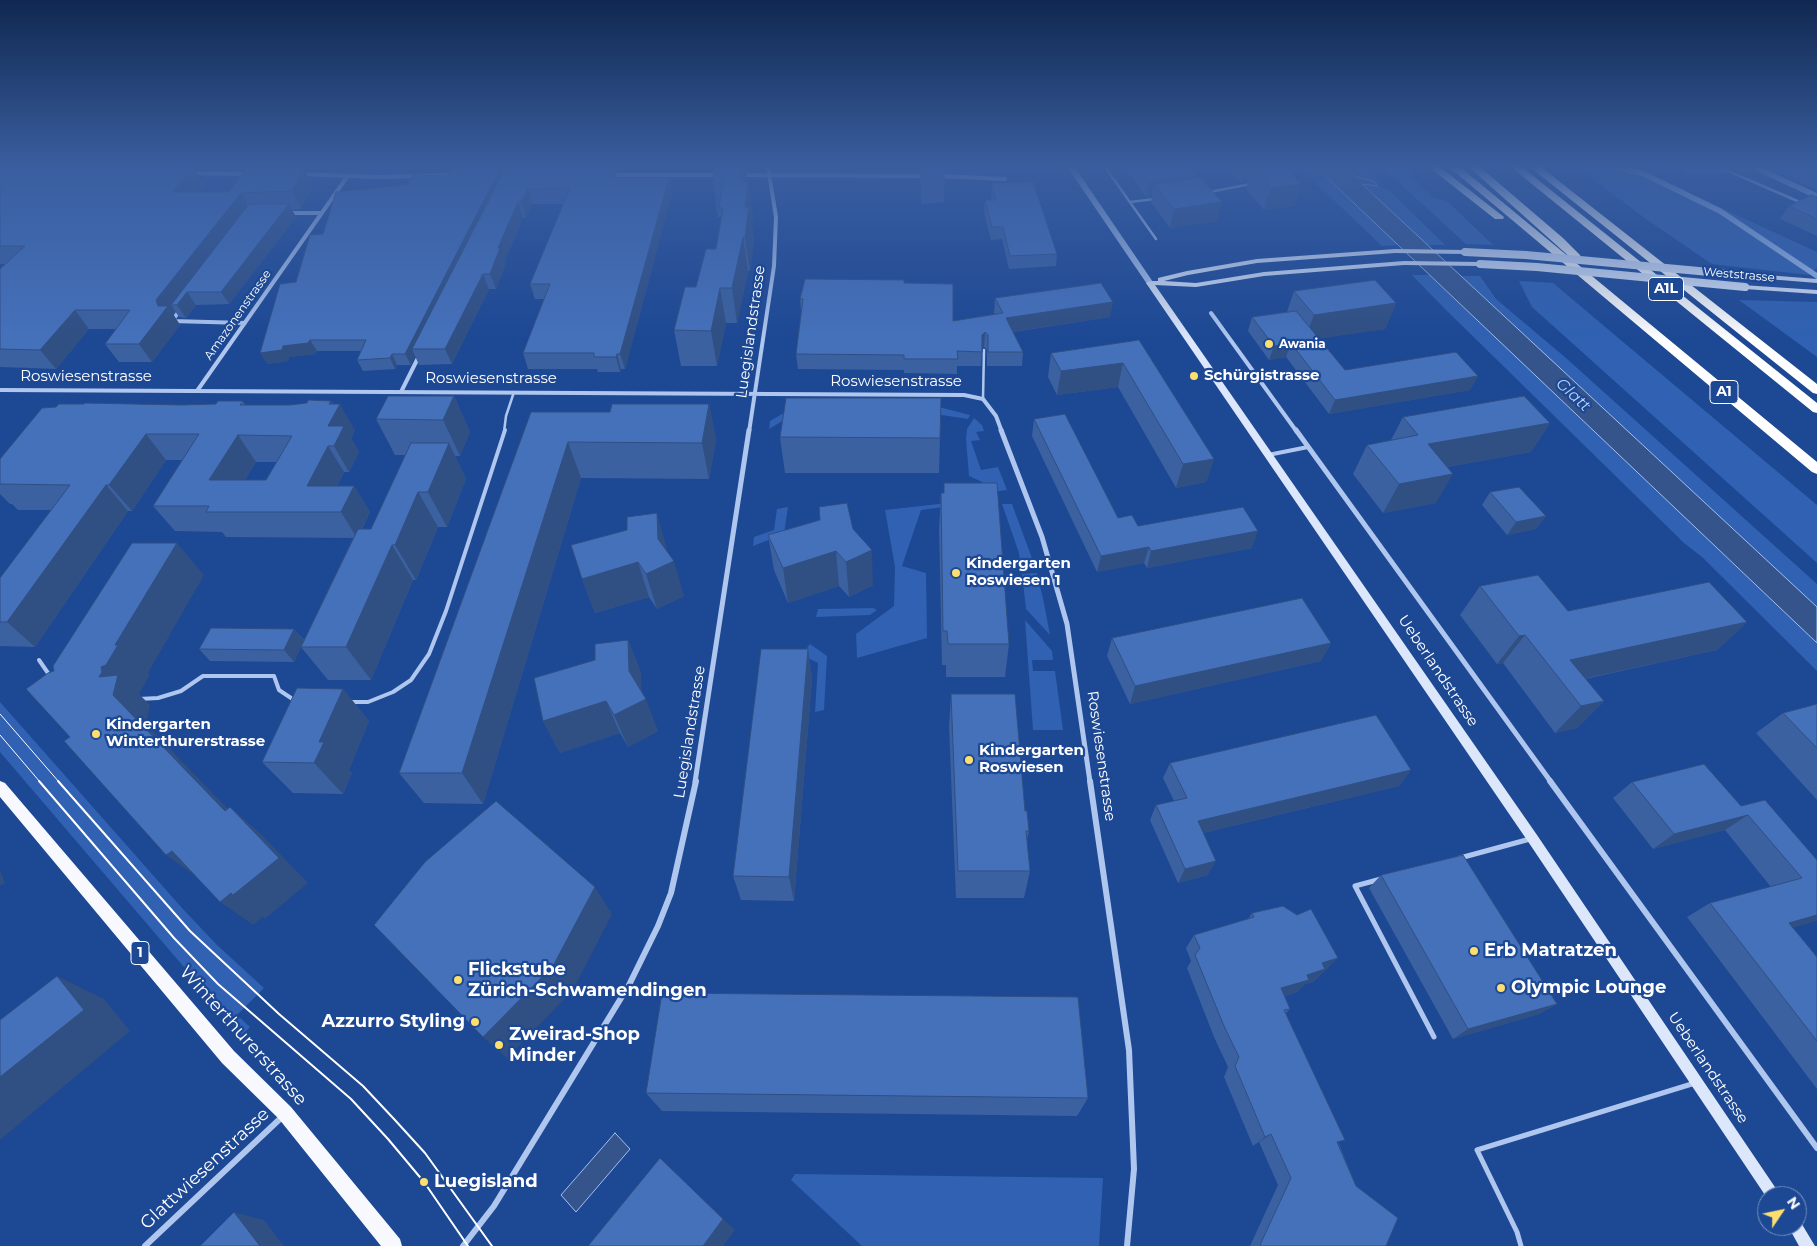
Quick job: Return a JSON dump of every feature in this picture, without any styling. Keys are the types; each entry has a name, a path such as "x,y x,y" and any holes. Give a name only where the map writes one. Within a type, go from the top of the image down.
{"highway":[{"path":"1510,225 1594,284"},
{"name":"A1","path":"1524,225 1817,469"},
{"name":"A1L","path":"1542,225 1559,240 1632,315"},
{"name":"A1L","path":"1588,225 1817,409"},
{"path":"1608,225 1817,390"}],"main road":[{"name":"Weststrasse","path":"1150,283 1187,273 1257,261 1326,254 1395,251 1526,255 1817,281"},
{"name":"Weststrasse","path":"1150,283 1196,285 1264,274 1404,263 1480,264 1537,267 1817,292"},
{"name":"Ueberlandstrasse","path":"1150,283 1533,839 1767,1186"},
{"name":"Winterthurerstrasse","path":"0,787 228,1057 285,1113 393,1246"}],"street":[{"name":"Amazonenstrasse","path":"197,391 313,225"},
{"name":"Luegislandstrasse","path":"463,1246 494,1206 629,985 658,926 671,893 697,775 774,266 776,225"},
{"name":"Ueberlandstrasse","path":"1111,225 1150,283"},
{"path":"184,306 172,321 245,323"},
{"name":"Ueberlandstrasse","path":"1211,313 1817,1148"},
{"path":"401,392 422,350"},
{"name":"Roswiesenstrasse","path":"0,390 964,395 984,399 996,416 1045,544 1067,624 1129,1050 1134,1169 1127,1246"},
{"name":"Glattwiesenstrasse","path":"145,1246 285,1113"}],"lane":[{"path":"1146,225 1156,239"},
{"path":"984,350 984,399"},
{"path":"350,702 368,702 393,692 411,680 429,654 446,611 489,474 504,436 506,416 514,392"},
{"path":"1268,455 1308,447"},
{"path":"39,660 57,684"},
{"path":"137,698 158,698 181,691 203,676 274,676 279,690 290,699 298,701"},
{"path":"1455,859 1533,839"},
{"path":"1391,876 1355,886 1434,1037"},
{"path":"1521,1246 1517,1232 1477,1150 1697,1083"}],"shaded area":[{"path":"1360,225 1378,225 1399,245 1382,246"},
{"path":"1405,225 1425,225 1445,245 1426,245"},
{"path":"1445,225 1472,225 1493,245 1466,244"},
{"path":"1655,225 1759,225 1817,252 1817,268 1809,275 1712,264"},
{"path":"1412,275 1430,275 1817,643 1817,671 1702,557 1684,543"},
{"path":"1460,276 1480,276 1496,299 1566,358 1817,584 1817,607"},
{"path":"1519,281 1553,283 1817,505 1817,563 1532,307"},
{"path":"1739,300 1817,302 1817,357"},
{"path":"794,407 939,407 970,415 968,419 935,414 796,413 769,429 770,421"},
{"path":"974,418 982,425 984,431 976,432 980,440 971,441 981,470 998,467 1007,490 991,492 982,482 969,476 966,439 967,429"},
{"path":"966,501 959,505 921,510 902,566 926,573 927,638 857,658 856,634 894,606 895,567 885,510"},
{"path":"1002,504 1012,504 1033,561 1020,562 1019,553"},
{"path":"788,507 784,534 753,546 754,537 774,530 777,509"},
{"path":"1037,573 1050,635 1026,609 1022,574"},
{"path":"873,608 877,610 870,615 816,617 818,609"},
{"path":"1025,620 1052,651 1053,660 1032,660 1033,671 1055,671 1063,730 1033,730"},
{"path":"810,644 827,656 824,710 815,712 818,663 802,655"},
{"path":"0,702 182,908 217,945 264,988 237,1015 250,1027 242,1035 0,752"},
{"path":"795,1174 1103,1178 1099,1246 862,1246 791,1180"}],"water":[{"name":"Glatt","path":"1377,225 1406,225 1817,607 1817,643"},
{"path":"615,1133 630,1149 576,1212 561,1195"}],"building":[{"path":"0,225 215,225 156,300 158,306 168,306 139,344 105,344 130,310 75,310 40,350 0,349 0,269 25,246 0,246"},
{"path":"233,225 273,225 221,292 187,292 177,305 171,305"},
{"path":"326,225 471,225 405,354 392,354 390,358 357,360 366,340 310,340 308,343 283,346 282,350 260,353 280,284 296,282 310,235 323,234"},
{"path":"476,225 508,225 490,274 483,274 445,349 412,349"},
{"path":"555,225 656,225 620,354 617,354 616,357 594,357 594,353 523,353 550,284 530,284"},
{"path":"720,225 747,225 732,288 720,288 711,331 674,330 685,287 696,287 706,249 716,249"},
{"path":"992,225 1047,225 1057,254 1010,256 1003,227 992,227"},
{"path":"805,279 904,280 904,283 953,284 953,321 1003,313 995,298 1101,283 1113,302 1006,318 1023,352 988,352 988,335 985,332 982,335 982,352 957,351 958,359 904,359 904,355 796,354 803,299 800,299"},
{"path":"1375,280 1396,303 1314,315 1294,291"},
{"path":"1296,311 1345,370 1456,352 1478,376 1335,400 1291,343 1274,346 1252,317"},
{"path":"1139,340 1214,459 1183,464 1123,363 1061,371 1051,353"},
{"path":"388,396 454,396 443,420 376,419"},
{"path":"1524,396 1550,423 1428,444 1453,474 1399,484 1367,445 1418,435 1403,417"},
{"path":"786,398 941,398 940,438 780,437"},
{"path":"308,400 331,401 329,404 340,404 328,426 344,426 334,446 328,446 307,486 354,486 341,512 206,512 209,506 153,506 199,434 146,434 109,485 106,485 7,622 0,622 0,578 70,485 0,484 0,459 42,408 56,407 59,404 85,403 182,405 216,404 218,401 243,401 240,405 290,405 307,403","holes":["238,435 292,436 266,480 209,480"]},
{"path":"612,404 709,404 702,443 568,442 462,773 399,773 531,412 610,412"},
{"path":"1065,414 1118,518 1132,515 1138,526 1243,507 1258,531 1151,551 1149,547 1101,556 1034,419"},
{"path":"411,443 449,443 428,492 418,492 346,647 301,647 358,529 371,529"},
{"path":"944,483 997,483 1009,644 948,644 947,631 943,631 941,493 944,493"},
{"path":"1519,487 1546,516 1516,522 1490,492"},
{"path":"847,503 853,529 872,550 846,562 836,551 783,568 768,535 820,520 819,507"},
{"path":"657,513 658,539 674,561 646,574 638,562 582,579 571,545 627,530 627,517"},
{"path":"132,543 177,543 115,645 118,645 106,665 101,667 102,672 99,677 118,675 113,695 225,811 230,807 279,858 233,895 231,893 220,902 172,851 166,855 64,741 70,737 26,689 48,673 54,671 53,666"},
{"path":"1538,575 1568,611 1709,582 1747,622 1570,660 1604,701 1581,706 1525,635 1519,636 1480,586"},
{"path":"1302,598 1331,643 1135,686 1112,638"},
{"path":"211,628 294,629 284,650 199,649"},
{"path":"628,640 629,671 646,699 614,715 606,701 543,721 534,678 595,660 595,644"},
{"path":"761,649 808,649 789,877 733,876"},
{"path":"297,688 343,689 319,742 324,742 314,763 262,762"},
{"path":"951,694 1015,694 1025,811 1027,811 1029,831 1026,831 1030,871 958,871"},
{"path":"1817,704 1817,748 1783,713"},
{"path":"1376,715 1411,770 1198,821 1216,861 1185,869 1156,805 1187,798 1170,763"},
{"path":"1704,764 1741,806 1765,800 1817,860 1817,915 1789,923 1817,957 1817,1041 1710,903 1802,878 1748,815 1674,834 1632,782"},
{"path":"496,801 595,887 553,966 483,1037 374,925 425,862"},
{"path":"1463,855 1557,1004 1468,1029 1381,875"},
{"path":"1283,906 1297,915 1311,909 1338,958 1322,963 1325,969 1307,975 1309,980 1281,988 1290,1009 1284,1010 1345,1140 1337,1142 1356,1186 1398,1218 1386,1246 1260,1245 1291,1178 1271,1134 1265,1137 1235,1066 1239,1057 1195,955 1200,948 1194,935 1254,917 1252,913"},
{"path":"57,976 84,1010 0,1077 0,1020"},
{"path":"662,993 1078,997 1088,1098 646,1093"},
{"path":"660,1158 723,1219 703,1246 588,1246"},
{"path":"234,1212 260,1246 200,1246"}],"waterway":[{"path":"1741,225 1817,276"}],"tram line":[{"path":"0,714 59,782"},
{"path":"0,735 40,782"},
{"path":"39,781 174,938 218,984 351,1099 388,1139 424,1182 468,1246"},
{"path":"58,781 190,931 279,1014 363,1086 394,1119 425,1153 492,1246"}],"place":[{"name":"Awania","path":"1269,344"},
{"name":"Schürgistrasse","path":"1194,376"},
{"name":"Kindergarten Roswiesen 1","path":"956,573"},
{"name":"Kindergarten Winterthurerstrasse","path":"96,734"},
{"name":"Kindergarten Roswiesen","path":"969,760"},
{"name":"Erb Matratzen","path":"1474,951"},
{"name":"Flickstube Zürich-Schwamendingen","path":"458,980"},
{"name":"Olympic Lounge","path":"1501,988"},
{"name":"Azzurro Styling","path":"475,1022"},
{"name":"Zweirad-Shop Minder","path":"499,1045"},
{"name":"Luegisland","path":"424,1182"}]}
